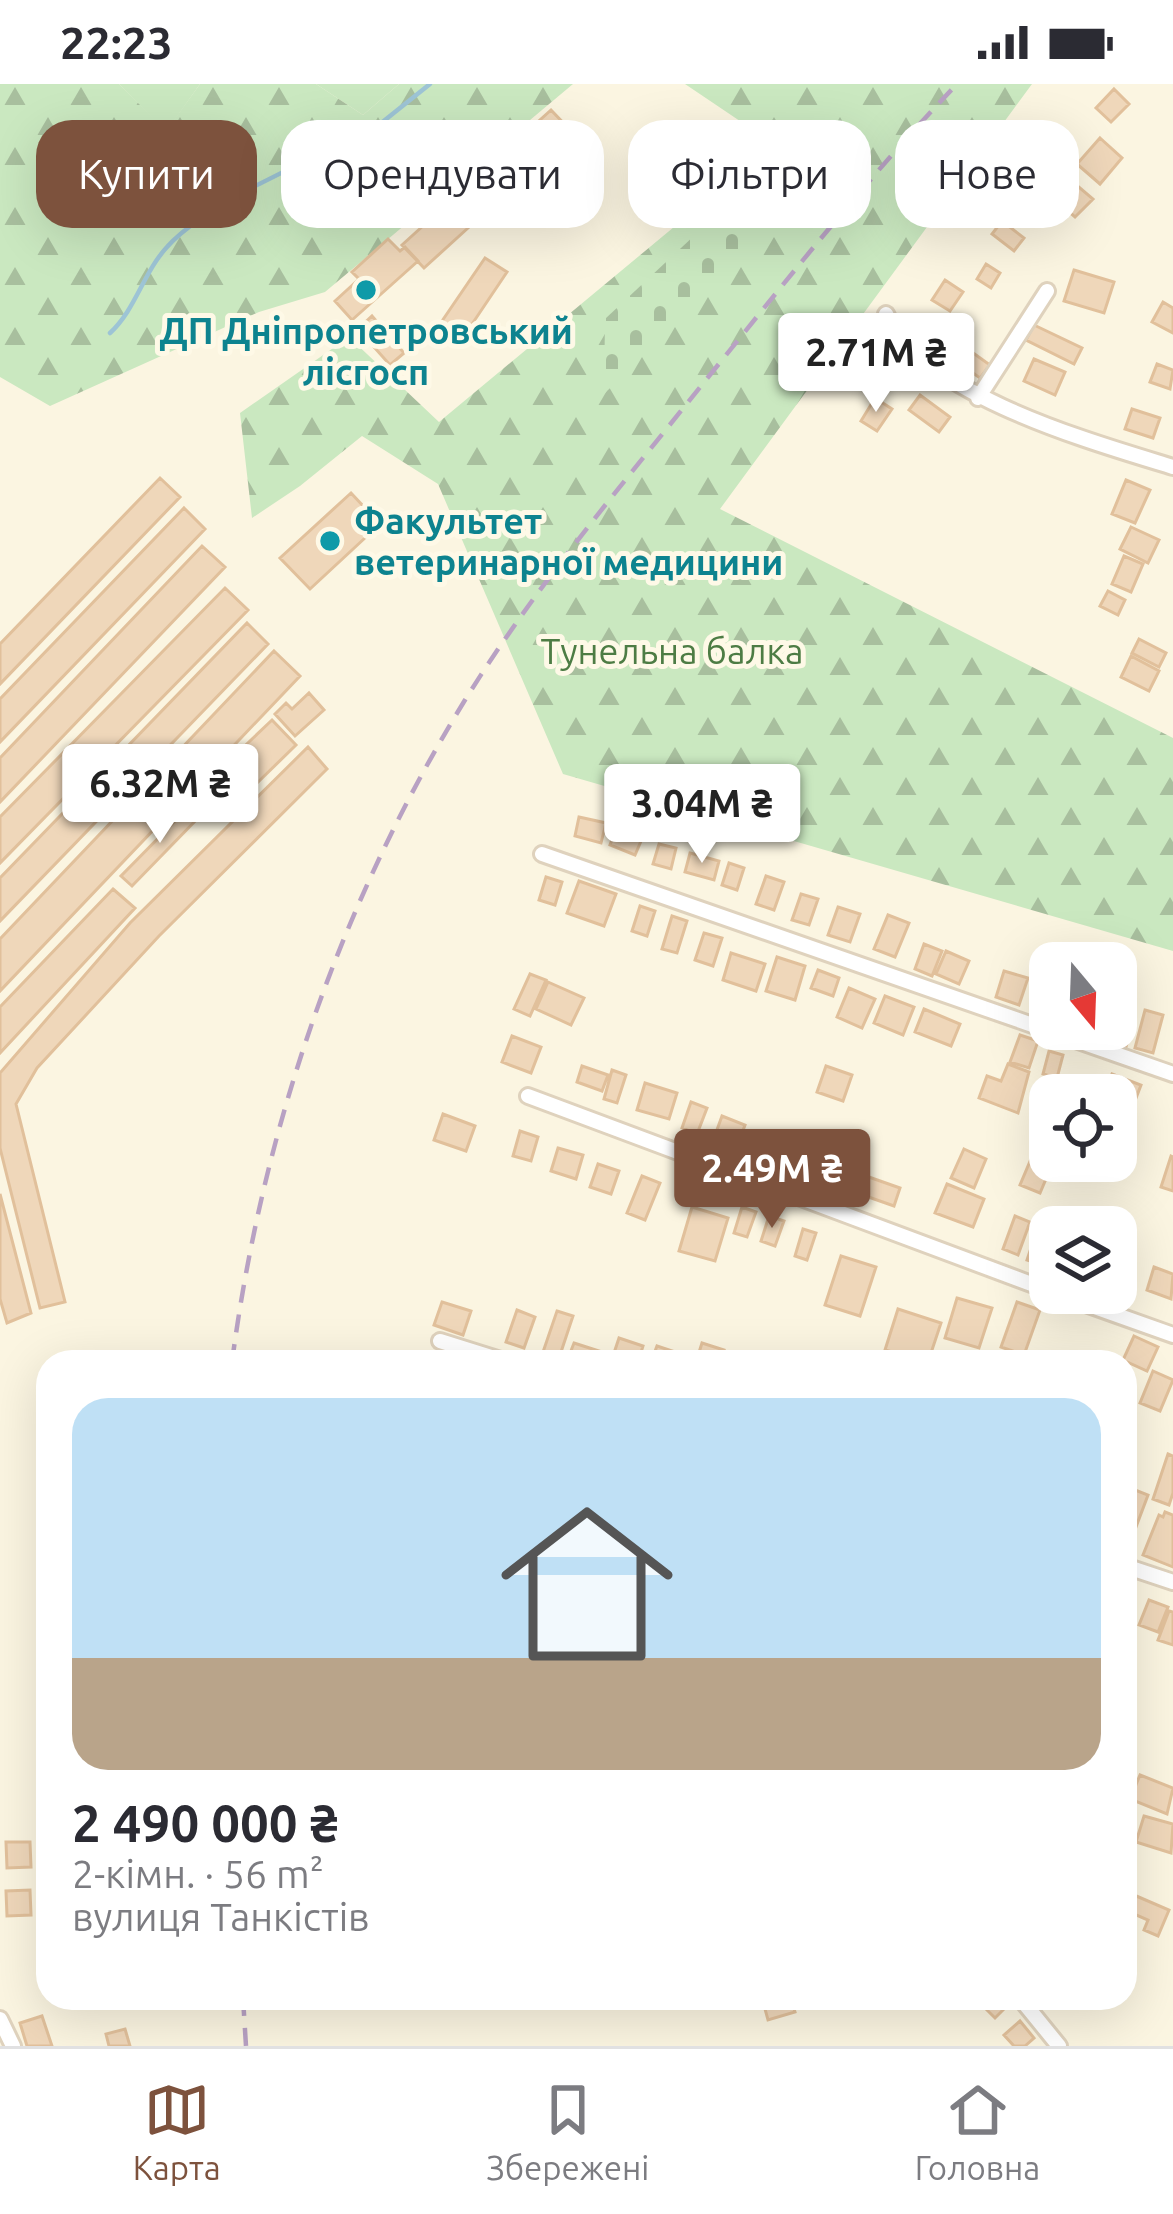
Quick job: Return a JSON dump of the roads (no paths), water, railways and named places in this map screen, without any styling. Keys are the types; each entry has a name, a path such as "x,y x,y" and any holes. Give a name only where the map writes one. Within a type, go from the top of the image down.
{"street":[{"path":"978,398 1047,291"},
{"path":"886,314 895,334 978,398 1173,467"},
{"path":"542,854 1173,1075"},
{"path":"527,1096 1029,1283"},
{"path":"1113,1314 1173,1336"},
{"path":"440,1341 468,1350"},
{"path":"1137,1570 1173,1582"},
{"path":"1030,2010 1059,2046"},
{"path":"0,2019 13,2046"}],"waterway":[{"path":"385,120 430,84"},
{"path":"110,333 159,257 184,231 281,174"}],"railway":[{"path":"234,1350 264,1188 314,1019 345,936 421,777 492,658 580,537 828,230 957,84"},
{"path":"244,2010 246,2046"}],"place":[{"name":"ДП Дніпропетровський лісгосп","path":"366,290"},
{"name":"Факультет ветеринарної медицини","path":"330,541"}],"park label":[{"name":"Тунельна балка","path":"672,650"}]}
